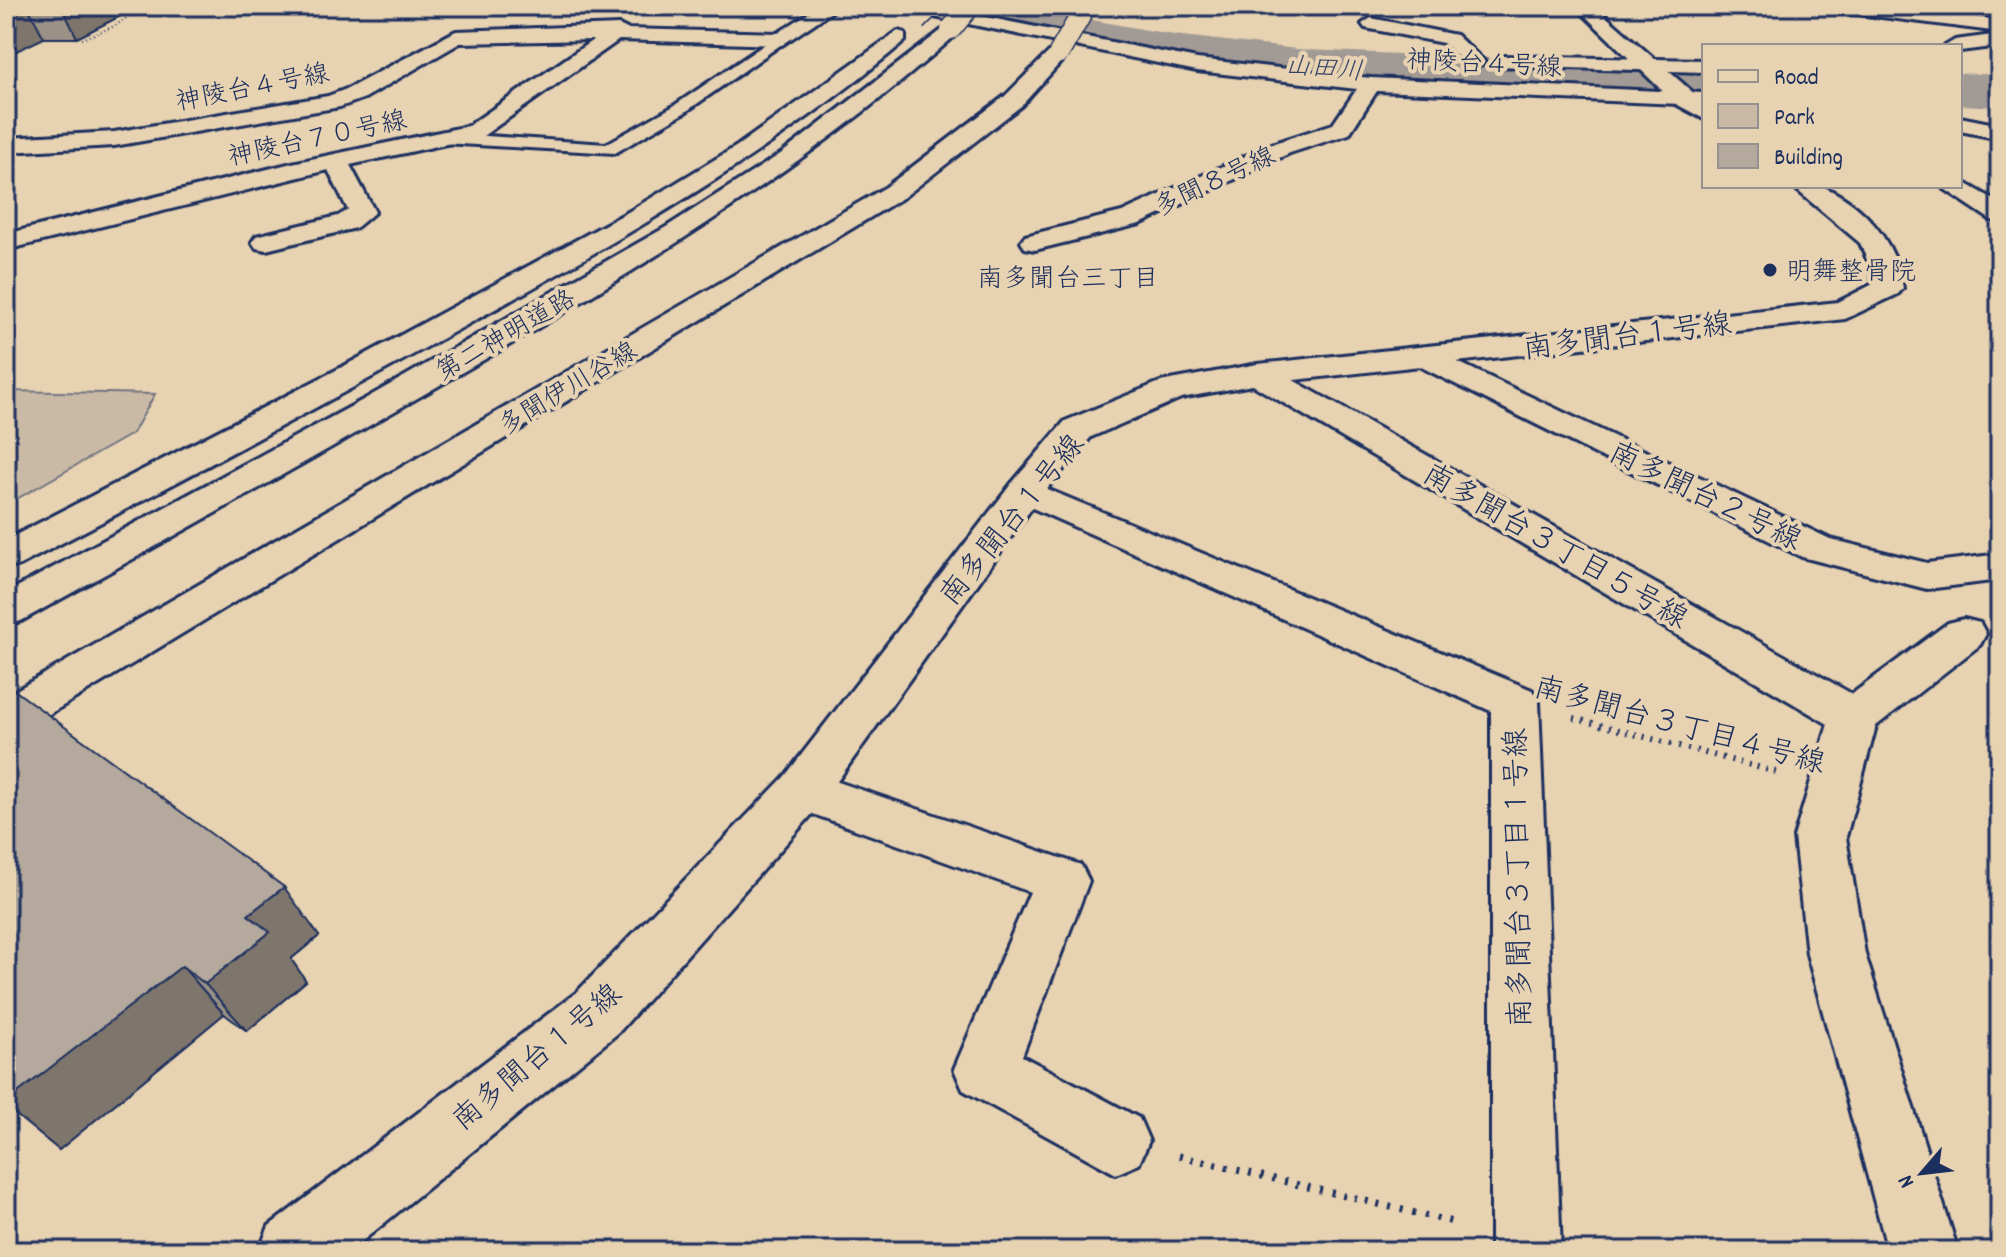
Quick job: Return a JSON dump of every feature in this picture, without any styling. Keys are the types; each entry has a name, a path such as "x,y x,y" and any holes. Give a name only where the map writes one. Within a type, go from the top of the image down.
{"main road":[{"path":"782,39 831,6"},
{"path":"1004,6 1025,10"},
{"path":"1584,6 1646,65 1694,99"},
{"path":"1834,6 2000,26"},
{"name":"神陵台４号線","path":"935,14 1197,65 1371,84 1694,99"},
{"name":"第二神明道路","path":"6,556 338,382 671,198 762,142 935,14"},
{"name":"第二神明道路","path":"6,611 412,388 709,213 800,154 876,95 935,14"},
{"path":"1054,15 1091,14"},
{"name":"多聞伊川谷線","path":"6,718 895,192 1013,101 1091,14"},
{"name":"神陵台７０号線","path":"6,242 98,216 475,131 615,34 636,15"},
{"path":"1371,24 1449,39 1475,62"},
{"name":"神陵台４号線","path":"6,145 114,139 332,102 357,93 456,37 615,34 782,39"},
{"path":"1962,45 2000,40"},
{"path":"1448,61 1702,66"},
{"name":"多聞８号線","path":"1035,242 1131,218 1282,148 1341,129 1371,84"},
{"path":"1962,124 2000,132"},
{"path":"266,242 347,222 362,212 336,162"},
{"name":"南多聞台１号線","path":"294,1251 597,1013 803,790 1025,491 1078,429 1172,389 1258,374 1845,310 1888,288 1887,263 1873,236 1808,188"},
{"path":"1956,188 2000,214"},
{"name":"南多聞台２号線","path":"1426,357 1816,548 1927,576 2000,567"},
{"name":"南多聞台３丁目５号線","path":"1258,374 1854,717"},
{"name":"南多聞台３丁目１号線","path":"1025,491 1515,702 1524,1245"},
{"path":"1923,1251 1914,1230 1836,954 1820,837 1854,717 1964,634"},
{"path":"803,790 1062,881 985,1069 1116,1141"}],"lane":[{"path":"443,138 609,149 678,110 782,39"}],"path":[{"path":"82,39 115,26 143,6"},
{"name":"南多聞台３丁目４号線","path":"1515,702 1834,788"},
{"path":"1116,1141 1524,1245"}],"green space":[{"path":"6,391 155,394 133,433 6,505"}],"building":[{"path":"6,6 65,6 28,7 6,17"},
{"path":"6,684 284,887 248,915 270,932 205,984 182,966 6,1102"}],"waterway":[{"name":"山田川","path":"950,6 1136,43 1249,60 1419,72 1702,83"},
{"name":"山田川","path":"1962,89 2000,91"}],"place":[{"name":"明舞整骨院","path":"1770,270"}],"district":[{"name":"南多聞台三丁目","path":"1068,277"}]}
